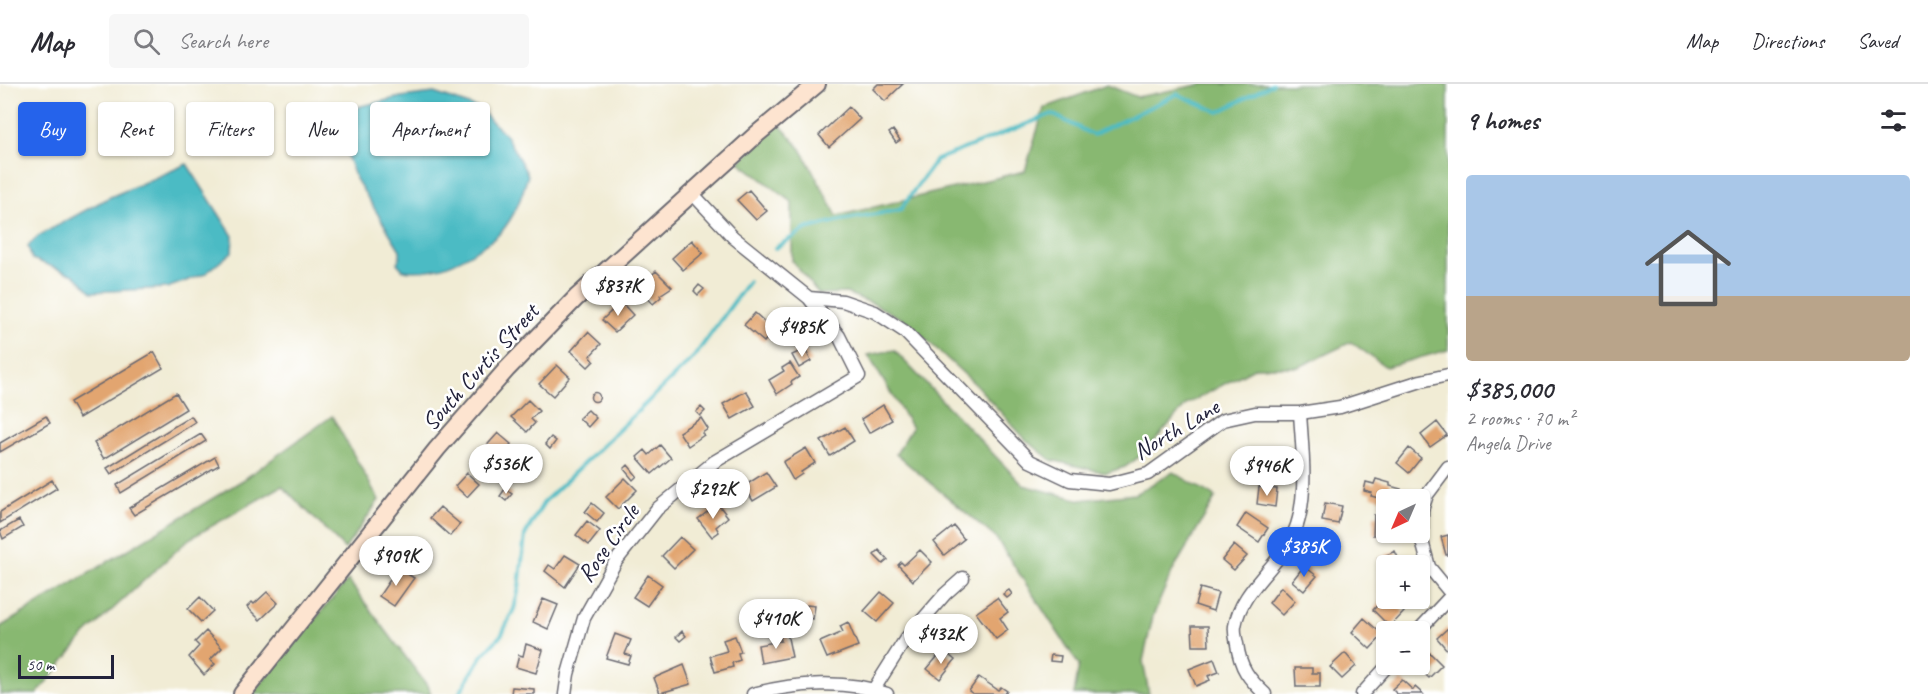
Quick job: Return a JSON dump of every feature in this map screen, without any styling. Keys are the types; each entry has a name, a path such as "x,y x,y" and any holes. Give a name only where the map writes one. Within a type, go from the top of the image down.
{"street":[{"name":"South Curtis Street","path":"242,694 437,449 507,369 576,298 757,134 817,84"},
{"path":"692,194 733,237 809,298"},
{"name":"Rose Circle","path":"565,694 568,674 584,618 616,561 657,509 714,462 859,376 840,336 809,298"},
{"name":"North Lane","path":"809,298 843,301 875,312 903,331 1030,461 1070,480 1109,484 1148,474 1223,420 1255,413 1300,413 1340,407 1421,381 1448,375"},
{"path":"1265,694 1249,678 1238,652 1234,627 1242,605 1289,544 1299,519 1303,492 1300,413"},
{"path":"1448,467 1427,495 1422,510 1422,541 1429,567 1448,590"},
{"path":"874,689 905,640 945,594 963,578"},
{"path":"1427,621 1448,598"},
{"path":"1362,694 1379,675"},
{"path":"753,694 774,688 824,684 874,689 887,694"}],"green space":[{"path":"1203,84 1448,84 1448,350 1386,367 1351,342 1299,367 1256,367 1187,404 1142,455 1125,467 1106,473 1051,460 1026,440 976,385 906,321 874,304 846,293 819,294 792,261 792,202 739,162 779,124 801,149 837,216 1025,171 1044,108 1107,85 1137,97"},
{"path":"894,350 1023,485 1081,500 1135,494 1173,472 1216,497 1172,572 1153,616 1143,661 1149,694 1074,694 1079,665 996,538 896,454 912,428 868,355"},
{"path":"332,416 379,500 345,549 282,486 189,539 86,634 37,694 0,694 0,627 243,480"},
{"path":"348,580 429,688 431,694 252,694"}],"water":[{"path":"434,93 460,102 379,102"},
{"path":"370,104 370,156 490,156 490,120 505,134 528,175 514,213 498,235 454,263 435,269 403,270 397,263 400,250 356,179 347,156 358,156 358,108"},
{"path":"187,164 233,236 232,252 205,274 167,288 92,292 74,275 32,259 28,246 38,236 108,198"}],"building":[{"path":"878,84 903,84 885,101 873,89"},
{"path":"849,107 860,119 829,147 819,135"},
{"path":"893,130 900,140 896,143 889,133"},
{"path":"749,190 767,211 756,220 737,200"},
{"path":"692,240 703,253 683,270 672,258"},
{"path":"656,271 672,287 660,295 661,297 653,304 638,288"},
{"path":"699,285 704,289 698,295 694,291"},
{"path":"621,302 633,315 615,332 602,320"},
{"path":"755,313 774,330 764,342 744,325"},
{"path":"588,332 601,344 590,356 594,361 588,367 571,351"},
{"path":"805,349 811,361 799,368 792,355"},
{"path":"154,352 163,368 79,418 70,402"},
{"path":"790,363 799,377 777,394 769,380 784,371 782,368"},
{"path":"557,365 570,377 553,396 539,384"},
{"path":"746,391 755,406 732,419 723,404"},
{"path":"595,392 600,397 595,402 590,397"},
{"path":"176,393 186,409 104,459 94,443"},
{"path":"528,400 539,411 531,419 535,423 527,432 511,417"},
{"path":"883,405 892,420 869,433 861,419"},
{"path":"701,407 705,411 700,416 696,412"},
{"path":"588,410 596,418 588,427 579,418"},
{"path":"46,416 50,423 0,452 0,443"},
{"path":"191,416 195,422 111,474 107,468"},
{"path":"701,418 708,429 702,433 704,435 688,446 679,432"},
{"path":"1437,422 1447,435 1430,447 1421,435"},
{"path":"845,427 854,441 830,456 821,441"},
{"path":"498,433 511,444 495,464 481,452"},
{"path":"201,434 206,441 121,493 117,485"},
{"path":"551,437 556,441 550,449 545,444"},
{"path":"660,445 671,458 652,474 637,457 645,450 649,455"},
{"path":"806,448 815,463 793,480 783,462"},
{"path":"1409,448 1421,458 1409,473 1397,463"},
{"path":"1258,452 1276,452 1276,458 1279,458 1279,471 1258,471"},
{"path":"215,457 219,465 134,515 129,508"},
{"path":"628,465 637,476 633,480 624,469"},
{"path":"766,472 776,487 753,501 744,486"},
{"path":"467,473 479,484 467,497 455,486"},
{"path":"625,478 637,490 618,509 606,497"},
{"path":"1376,479 1401,489 1376,489 1376,497 1371,496 1372,493 1364,491 1366,482 1374,484"},
{"path":"52,480 57,488 0,523 0,512"},
{"path":"1259,487 1277,489 1275,507 1257,504"},
{"path":"505,489 512,494 506,501 500,496"},
{"path":"592,503 604,513 597,522 585,512"},
{"path":"1325,503 1342,506 1338,524 1322,521"},
{"path":"718,504 728,517 716,527 719,532 712,537 698,519"},
{"path":"440,507 460,524 450,536 430,518"},
{"path":"1246,513 1268,528 1259,542 1237,527"},
{"path":"1374,515 1376,515 1376,535 1373,535"},
{"path":"19,520 23,527 3,539 0,531"},
{"path":"587,521 600,531 589,545 576,535"},
{"path":"954,526 964,539 944,555 934,542"},
{"path":"1448,535 1448,555 1446,555 1441,537"},
{"path":"680,537 693,549 674,568 662,556"},
{"path":"1315,537 1328,544 1320,562 1307,556"},
{"path":"1234,545 1247,556 1234,570 1222,560"},
{"path":"879,550 888,560 883,564 874,555"},
{"path":"920,550 932,562 913,581 898,565 901,562 904,565"},
{"path":"565,555 580,564 565,587 545,571 549,565 555,569"},
{"path":"1304,566 1317,576 1304,591 1292,581"},
{"path":"398,568 414,578 394,606 379,596"},
{"path":"648,575 662,585 647,606 633,597"},
{"path":"1281,587 1295,601 1282,615 1269,603"},
{"path":"1200,588 1218,593 1213,611 1195,605"},
{"path":"1009,590 1012,594 1007,598 1003,594"},
{"path":"267,592 278,603 260,620 247,607"},
{"path":"881,592 894,603 877,622 864,611"},
{"path":"200,597 213,611 201,622 188,609"},
{"path":"997,598 1008,612 1000,618 1008,630 996,639 976,613"},
{"path":"543,599 558,605 548,629 533,622"},
{"path":"807,605 815,606 813,619 805,617"},
{"path":"1376,607 1376,609 1401,609 1404,612 1396,621 1384,621 1373,610"},
{"path":"1364,618 1376,629 1376,643 1370,649 1352,632"},
{"path":"848,622 858,646 827,658 820,642 843,632 840,626"},
{"path":"1192,626 1208,626 1209,646 1193,646"},
{"path":"1448,628 1448,651 1437,638"},
{"path":"206,631 222,648 210,660 215,664 204,675 189,657 199,646 195,642"},
{"path":"682,631 686,636 680,641 676,637"},
{"path":"787,633 792,657 761,663 758,645 781,641 780,634"},
{"path":"615,634 631,640 625,654 631,656 628,664 606,658"},
{"path":"735,636 741,652 738,653 740,660 732,663 733,667 715,672 710,656 727,651 723,640"},
{"path":"526,644 543,650 536,673 516,667 519,655 523,656"},
{"path":"943,650 955,660 940,679 927,669"},
{"path":"1345,653 1356,666 1342,679 1330,667"},
{"path":"1430,653 1442,665 1429,678 1426,675 1430,675"},
{"path":"1051,655 1061,656 1060,662 1050,661"},
{"path":"1214,659 1219,672 1208,676 1210,680 1196,686 1189,669"},
{"path":"684,665 691,684 660,693 654,678"},
{"path":"1295,668 1312,668 1312,673 1320,673 1320,687 1296,687"},
{"path":"979,677 998,690 1001,687 1007,691 1005,694 973,694 969,691"},
{"path":"1402,680 1413,690 1415,687 1423,694 1397,694 1392,689"},
{"path":"512,687 534,689 534,694 511,694"}],"waterway":[{"path":"775,248 806,229 841,220 900,210 936,160 1052,114 1093,135 1177,94 1219,112 1272,84"},
{"path":"459,694 482,656 502,634 514,609 519,588 525,535 544,502 694,357 749,281"}]}
